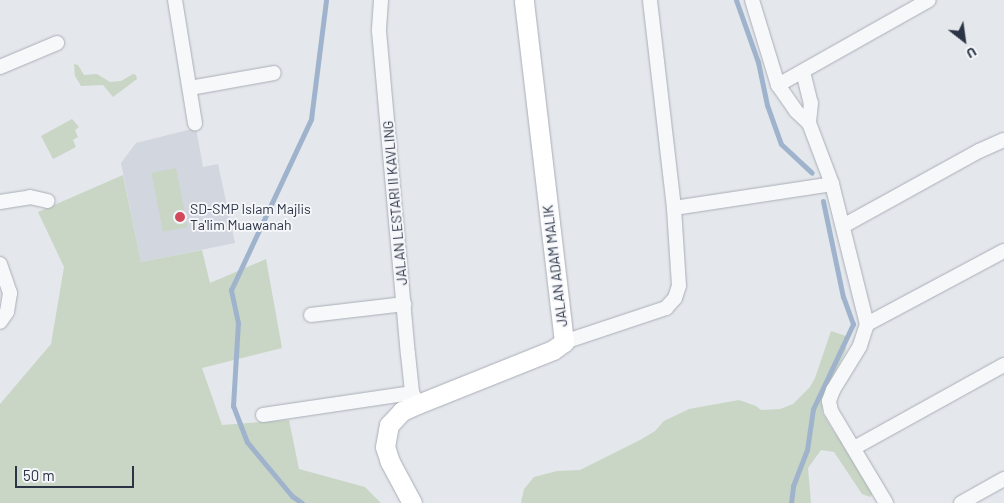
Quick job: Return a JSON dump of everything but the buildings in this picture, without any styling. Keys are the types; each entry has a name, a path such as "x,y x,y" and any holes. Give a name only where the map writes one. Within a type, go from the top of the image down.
{"street":[{"path":"174,0 195,123"},
{"name":"JALAN LESTARI II KAVLING","path":"381,0 379,31 404,304 415,398"},
{"name":"JALAN ADAM MALIK","path":"412,503 390,462 385,447 389,425 402,411 415,398 552,350 564,342 524,0"},
{"path":"564,342 666,308 675,298 679,286 674,208 650,0"},
{"path":"752,0 778,85 796,111 809,123 832,184 868,324 860,346 833,390 829,401 831,411 886,503"},
{"path":"778,85 929,0"},
{"path":"0,67 57,43"},
{"path":"803,72 812,103 809,123"},
{"path":"190,88 274,73"},
{"path":"843,226 979,151 1004,140"},
{"path":"674,208 832,184"},
{"path":"0,202 30,197 48,201"},
{"path":"868,324 1004,251"},
{"path":"0,264 10,293 7,312 0,322"},
{"path":"311,315 404,304"},
{"path":"854,448 1004,365"},
{"path":"263,415 415,398"},
{"path":"961,503 1004,479"}],"shaded area":[{"name":"SD-SMP Islam Majlis Ta'lim Muawanah","path":"196,128 203,167 218,164 235,243 141,262 121,163 136,143"}],"green space":[{"path":"74,64 78,65 84,75 97,74 110,82 121,81 133,74 136,75 137,79 113,97 103,85 81,86 75,76"},
{"path":"72,119 79,127 75,130 78,137 73,140 76,147 53,159 41,136"},
{"path":"176,168 187,227 163,232 151,173"},
{"path":"123,175 141,262 202,250 210,283 266,259 282,348 202,368 222,425 289,420 299,469 365,487 381,503 0,503 0,404 51,344 64,267 38,212"},
{"path":"831,331 846,336 846,350 823,398 822,412 834,432 848,448 874,493 870,497 862,494 834,452 821,450 808,468 811,503 521,503 524,489 534,477 557,471 580,470 640,440 655,431 664,421 689,409 739,400 756,406 761,410 780,409 793,404 810,387 815,378"}],"waterway":[{"path":"302,503 292,496 247,442 233,406 238,323 231,290 311,119 326,0"},
{"path":"736,0 758,62 767,105 781,144 812,173"},
{"path":"791,503 793,486 807,450 813,409 853,324 843,297 823,201"}],"place":[{"name":"SD-SMP Islam Majlis Ta'lim Muawanah","path":"180,217"}]}
